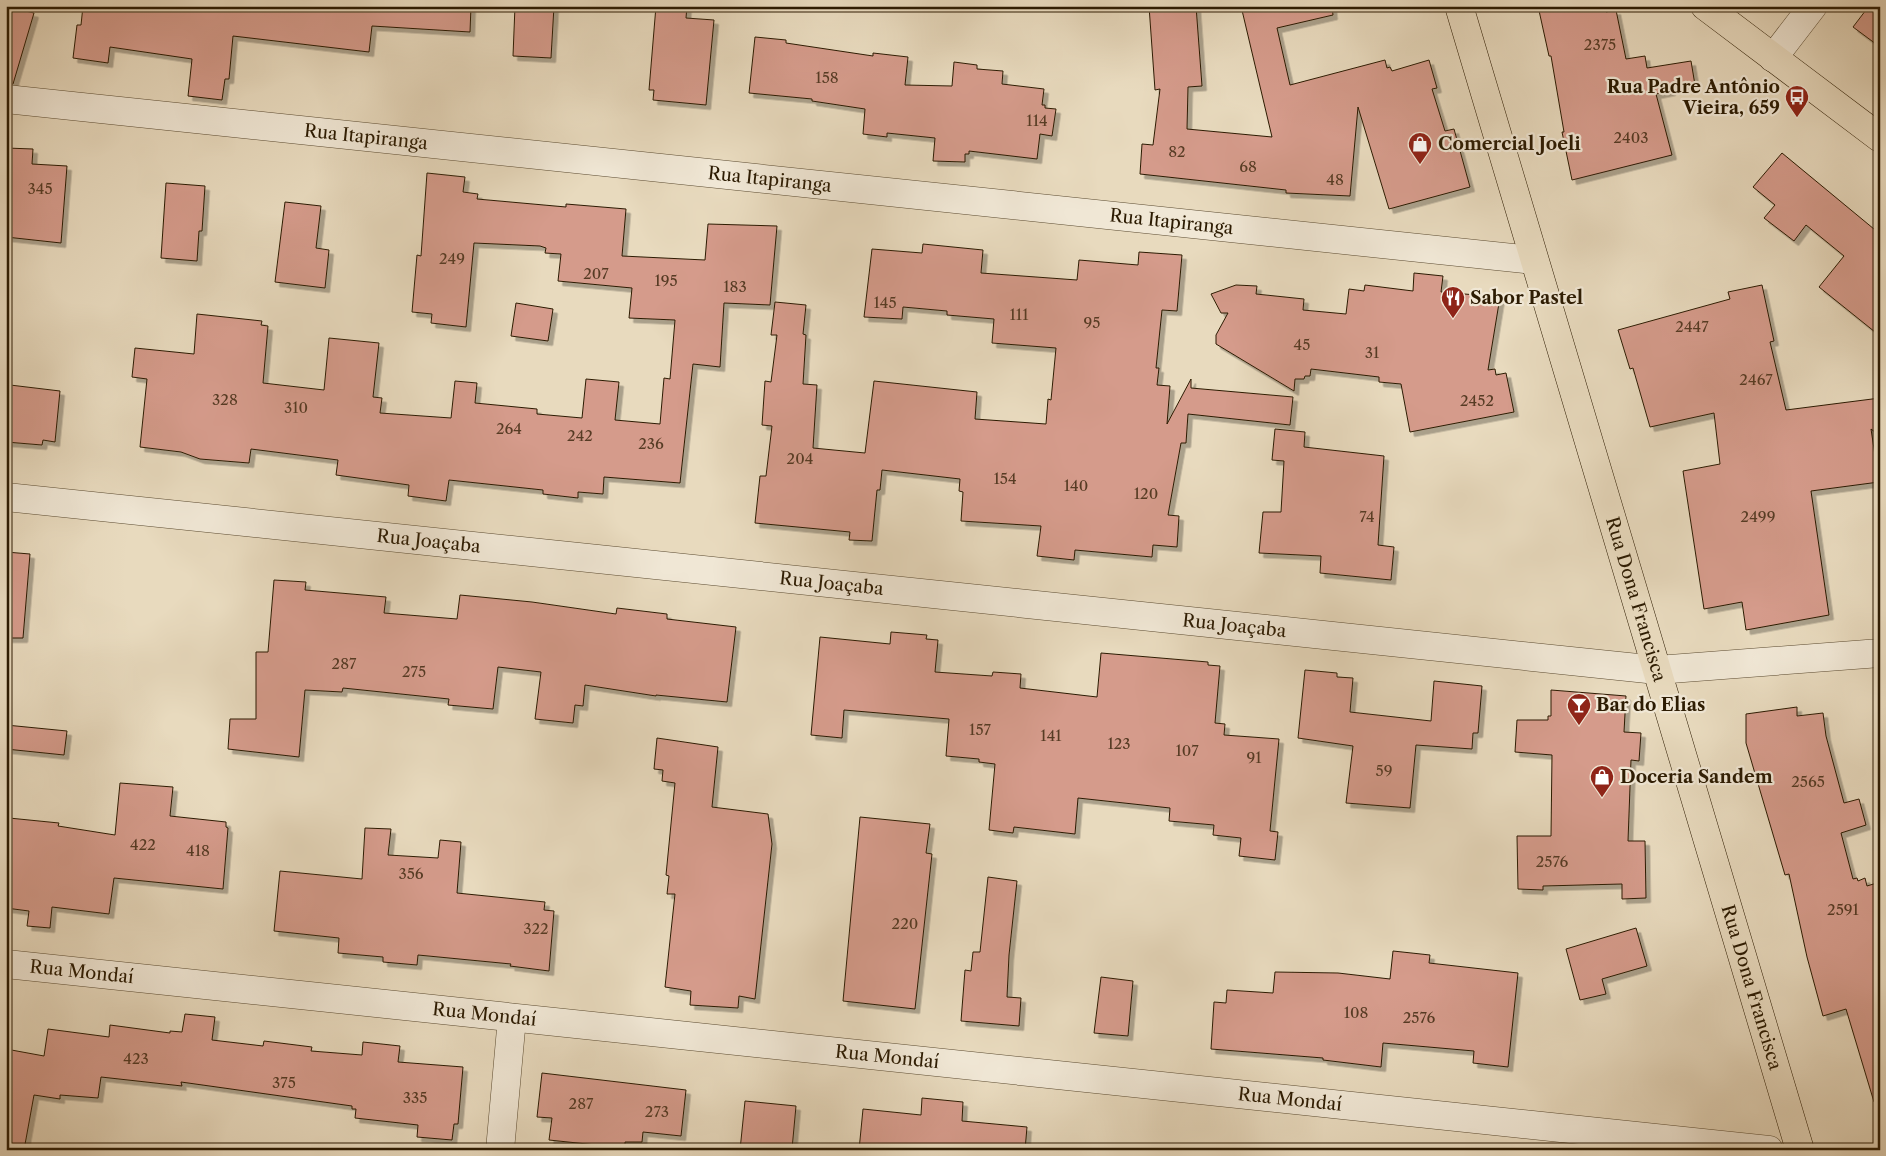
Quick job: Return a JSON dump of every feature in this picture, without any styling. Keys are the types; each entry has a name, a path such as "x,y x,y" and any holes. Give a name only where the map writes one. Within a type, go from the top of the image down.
{"main road":[{"name":"Rua Dona Francisca","path":"1459,6 1800,1150"},
{"name":"Rua Dona Francisca","path":"1471,47 1478,6"},
{"path":"1705,6 1880,138"}],"street":[{"path":"1773,58 1813,6"},
{"name":"Rua Itapiranga","path":"6,99 1534,260"},
{"name":"Rua Joaçaba","path":"6,497 1657,670 1880,653"},
{"name":"Rua Mondaí","path":"6,964 1768,1150"},
{"path":"500,1150 512,1018"}],"building":[{"path":"6,6 34,13 13,84 6,84"},
{"path":"83,6 471,6 470,32 372,26 369,52 233,36 229,79 225,79 222,100 188,96 192,59 110,47 108,63 73,58 77,25 81,25"},
{"path":"515,6 554,6 551,58 513,56"},
{"path":"656,6 687,6 686,18 714,20 706,105 653,100 654,90 649,90"},
{"path":"1149,6 1196,6 1202,86 1188,87 1187,129 1272,137 1241,6 1332,6 1333,15 1277,28 1290,85 1385,60 1387,68 1390,67 1392,71 1429,60 1437,88 1432,89 1445,131 1454,129 1470,187 1389,209 1358,107 1350,196 1286,193 1286,190 1140,174 1142,144 1153,145 1160,89 1155,90"},
{"path":"1538,6 1604,6 1606,12 1616,10 1626,59 1645,56 1647,68 1691,61 1695,85 1670,89 1671,91 1656,94 1672,155 1572,180 1562,132 1564,132 1551,56 1549,56"},
{"path":"1869,6 1880,6 1880,47 1853,27"},
{"path":"755,37 786,40 786,43 873,56 873,53 908,57 905,85 952,86 954,62 977,65 977,69 1003,71 1002,84 1044,89 1042,105 1045,105 1045,108 1056,109 1052,136 1040,134 1037,159 969,151 969,154 965,154 965,162 933,161 935,138 887,133 887,137 863,134 865,109 812,101 812,99 749,93"},
{"path":"6,148 33,149 32,164 67,166 61,243 6,237"},
{"path":"1782,153 1880,234 1880,336 1819,287 1844,256 1806,225 1794,241 1764,218 1775,205 1753,187"},
{"path":"427,173 465,177 463,192 478,194 477,199 566,207 566,204 626,209 622,256 705,260 708,224 777,226 770,305 724,303 720,367 693,364 680,483 604,477 603,494 578,492 578,498 543,494 543,490 449,480 446,501 408,496 409,485 336,475 338,460 251,449 249,463 200,459 181,452 140,447 147,379 132,377 135,348 194,354 197,314 262,321 261,325 268,326 263,383 324,390 329,338 379,343 373,397 382,398 380,413 451,418 455,381 477,383 475,403 537,409 537,414 582,418 586,379 619,382 615,420 660,424 664,378 670,379 675,320 629,318 632,288 558,281 561,254 545,253 546,248 540,246 474,243 466,327 431,323 432,314 412,312 417,255 421,256"},
{"path":"166,183 205,186 202,231 199,231 197,261 161,258"},
{"path":"285,202 321,206 316,248 329,250 325,288 275,282"},
{"path":"923,244 983,250 981,273 1077,280 1079,260 1138,265 1139,252 1182,255 1177,311 1162,310 1156,368 1159,368 1157,385 1170,386 1167,424 1191,379 1191,388 1293,397 1290,425 1188,414 1186,443 1181,443 1168,515 1179,516 1177,547 1153,545 1152,557 1075,550 1074,560 1037,556 1041,526 961,521 963,492 959,491 960,479 882,470 880,490 877,490 872,541 849,540 850,532 755,523 760,476 766,476 772,426 762,425 765,381 771,382 777,335 771,335 775,302 806,305 803,334 806,335 803,384 817,385 813,448 865,453 874,381 977,392 975,419 1046,424 1048,399 1051,400 1056,348 992,343 994,319 947,315 947,311 903,307 902,319 864,317 872,249 922,253"},
{"path":"1414,273 1443,276 1441,292 1500,297 1488,370 1495,369 1496,375 1506,373 1514,412 1410,432 1401,384 1379,382 1379,377 1311,369 1310,376 1305,376 1304,379 1295,379 1294,391 1216,344 1216,335 1228,313 1221,313 1211,294 1236,285 1257,286 1256,294 1304,299 1303,310 1346,314 1349,289 1364,291 1365,285 1413,291"},
{"path":"1762,285 1774,341 1770,342 1786,410 1880,398 1880,436 1871,429 1879,482 1811,491 1829,615 1746,630 1742,602 1704,609 1683,471 1720,464 1714,413 1650,427 1633,368 1630,369 1618,330 1730,299 1728,292"},
{"path":"516,303 553,309 548,341 511,336"},
{"path":"10,385 60,391 55,442 43,440 42,445 6,442"},
{"path":"1275,429 1305,432 1304,447 1384,456 1378,545 1394,547 1391,580 1320,573 1321,556 1259,553 1263,512 1281,512 1284,461 1272,460"},
{"path":"6,552 30,554 23,638 6,638"},
{"path":"274,580 306,582 305,590 386,597 384,613 457,619 460,595 532,602 616,614 617,608 667,614 667,619 736,627 727,702 656,696 585,685 583,706 575,705 573,723 535,719 541,672 498,667 493,709 448,705 449,699 343,688 342,692 305,690 299,757 228,749 230,719 256,719 256,652 268,652"},
{"path":"891,632 927,635 926,639 938,640 935,672 992,676 993,672 1021,674 1020,688 1097,697 1101,653 1208,662 1208,665 1220,666 1215,723 1225,724 1224,735 1279,739 1270,831 1278,832 1275,860 1239,856 1241,838 1213,835 1214,825 1169,821 1170,808 1078,798 1075,834 1014,827 1013,833 989,830 995,764 979,762 979,759 946,756 949,719 844,710 842,738 811,735 820,637 890,644"},
{"path":"1305,670 1337,673 1337,677 1353,678 1350,712 1431,721 1434,681 1482,686 1478,733 1473,733 1472,749 1416,745 1410,808 1346,803 1353,746 1298,738"},
{"path":"1551,690 1626,696 1624,732 1641,733 1639,761 1631,760 1628,841 1645,841 1646,898 1622,899 1622,884 1543,886 1543,890 1518,889 1517,836 1551,836 1552,755 1515,752 1517,720 1548,720 1548,716 1551,716"},
{"path":"1797,707 1797,716 1823,713 1826,736 1844,803 1859,799 1866,825 1841,833 1853,879 1857,878 1858,881 1865,878 1867,886 1880,882 1880,1101 1874,1102 1846,1009 1823,1016 1807,957 1789,874 1785,875 1746,743 1746,714"},
{"path":"6,725 67,731 64,755 6,749"},
{"path":"657,738 718,747 712,807 768,814 772,844 755,999 739,996 738,1008 690,1005 691,991 665,987 675,894 667,894 669,876 666,875 675,783 662,781 663,770 654,769"},
{"path":"120,783 173,787 170,816 226,822 226,827 228,828 223,889 114,878 109,914 52,907 50,928 27,926 29,911 6,908 6,845 9,818 59,823 58,826 115,835"},
{"path":"860,817 930,824 926,853 932,854 915,1009 843,1001"},
{"path":"365,828 391,829 388,855 438,858 440,840 461,842 457,893 545,902 544,910 554,911 549,971 510,966 511,964 418,955 417,965 383,962 383,957 338,953 339,938 274,931 280,871 362,879"},
{"path":"988,877 1017,881 1009,955 1007,997 1021,998 1019,1026 961,1021 965,970 971,971 973,952 980,952"},
{"path":"1636,928 1647,966 1602,979 1606,994 1580,1000 1566,949"},
{"path":"1393,951 1430,955 1429,963 1518,973 1508,1067 1473,1063 1474,1051 1383,1043 1381,1067 1323,1060 1323,1058 1211,1049 1214,1002 1226,1003 1227,990 1273,993 1275,972 1338,973 1390,979"},
{"path":"1101,977 1133,981 1128,1036 1094,1033"},
{"path":"185,1014 215,1017 212,1040 263,1046 264,1041 312,1047 311,1051 362,1055 363,1042 400,1046 398,1062 463,1067 458,1124 454,1124 452,1140 417,1137 418,1125 355,1118 356,1109 352,1109 352,1106 181,1082 182,1086 101,1077 98,1098 60,1095 60,1099 34,1095 24,1150 6,1150 6,1049 44,1056 48,1029 109,1037 110,1025 170,1033 170,1031 182,1032"},
{"path":"542,1073 686,1090 681,1136 643,1132 642,1142 625,1142 625,1148 549,1140 552,1118 537,1117"},
{"path":"922,1098 963,1102 962,1121 1027,1127 1025,1150 859,1150 863,1109 921,1115"},
{"path":"745,1101 796,1106 792,1149 772,1147 772,1150 740,1150"}],"place":[{"name":"Rua Padre Antônio Vieira, 659","path":"1797,118"},
{"name":"Comercial Joeli","path":"1420,165"},
{"name":"Sabor Pastel","path":"1453,319"},
{"name":"Bar do Elias","path":"1579,726"},
{"name":"Doceria Sandem","path":"1602,798"}]}
